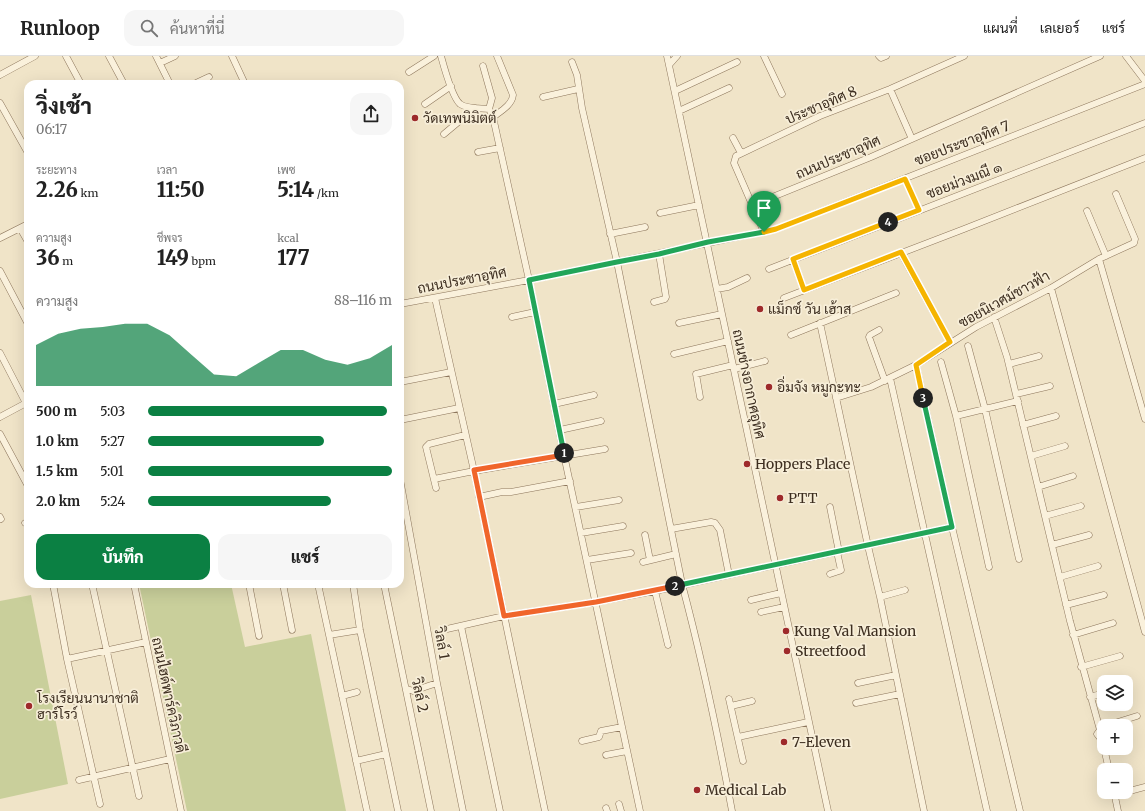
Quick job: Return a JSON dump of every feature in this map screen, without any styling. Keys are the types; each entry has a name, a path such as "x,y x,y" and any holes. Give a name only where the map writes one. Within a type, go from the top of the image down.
{"street":[{"path":"0,75 23,59 34,56"},
{"path":"66,56 79,80"},
{"path":"109,56 122,80"},
{"path":"156,56 168,80"},
{"path":"160,63 175,56"},
{"path":"232,56 243,80"},
{"path":"409,72 434,56"},
{"path":"441,56 451,86 461,104 475,108 489,109"},
{"path":"493,117 508,105 512,100 513,95 497,56"},
{"name":"ถนนช่างอากาศอุทิศ","path":"667,56 708,242 733,367 828,811"},
{"path":"669,65 677,56"},
{"path":"764,56 782,94"},
{"path":"879,56 881,58 886,56"},
{"name":"ประชาอุทิศ 8","path":"741,153 820,116 890,89 964,56"},
{"name":"ถนนประชาอุทิศ","path":"753,206 912,139 1100,56"},
{"path":"1126,56 1145,81"},
{"path":"572,62 577,75 578,89 617,262 682,584 694,629 717,733 732,811"},
{"path":"675,91 737,62"},
{"path":"482,66 492,98 489,109 493,117 529,280 564,455 640,811"},
{"path":"203,80 209,77"},
{"name":"ซอยประชาอุทิศ 7","path":"764,232 776,229 905,179 1145,84"},
{"path":"425,104 451,86"},
{"path":"679,111 729,88"},
{"path":"543,97 578,89"},
{"path":"890,89 912,139"},
{"path":"0,103 24,146"},
{"path":"444,134 475,108"},
{"name":"ซอยม่วงมณี ๑","path":"769,268 1145,123"},
{"path":"733,138 741,153 736,156 734,163 764,232"},
{"path":"478,152 500,148"},
{"path":"784,298 901,252 964,230 1145,158"},
{"path":"905,179 919,210"},
{"name":"ซอยนิเวศม์ชาวฟ้า","path":"836,398 871,387 916,365 950,342 994,317 1051,288 1099,259 1134,243 1135,239 1116,194"},
{"path":"660,213 699,205"},
{"path":"1087,211 1106,256"},
{"path":"0,238 24,226"},
{"path":"610,234 645,227"},
{"path":"20,228 24,235"},
{"name":"ถนนประชาอุทิศ","path":"404,303 529,280 659,254 708,242 764,232"},
{"path":"901,252 950,342"},
{"path":"654,302 666,299 659,254"},
{"path":"793,259 804,290"},
{"path":"1099,259 1145,419"},
{"path":"0,271 24,316"},
{"path":"717,289 728,287 747,278"},
{"path":"1051,288 1145,632"},
{"path":"791,335 896,293"},
{"path":"435,298 474,470 545,811"},
{"path":"512,317 535,312"},
{"path":"679,323 722,314"},
{"path":"994,317 1009,364 1082,667 1090,697 1099,719"},
{"path":"820,323 880,597 924,811"},
{"path":"879,330 869,337 888,379 925,533 987,811"},
{"path":"674,354 728,341"},
{"path":"968,346 985,409 1019,559"},
{"path":"0,352 24,398"},
{"path":"1009,364 1040,356"},
{"path":"700,397 696,374 765,361"},
{"path":"941,362 956,416 989,567"},
{"path":"916,365 952,527 1020,811"},
{"path":"404,381 451,372"},
{"path":"956,416 985,409 1050,386"},
{"path":"554,404 594,395"},
{"path":"0,417 24,405"},
{"path":"404,419 459,408"},
{"path":"1023,425 1056,416"},
{"path":"560,430 601,421"},
{"path":"0,434 24,479"},
{"path":"436,488 426,447 429,444 465,435"},
{"path":"1031,456 1065,446"},
{"path":"434,479 474,470 605,449"},
{"path":"1038,487 1073,476"},
{"path":"479,497 570,481"},
{"path":"576,507 619,500"},
{"name":"วิลล์ 1","path":"404,501 437,683 463,811"},
{"path":"1045,516 1080,506"},
{"path":"830,507 841,570 830,574"},
{"path":"671,529 711,522 715,523 720,530 729,575"},
{"path":"581,532 623,526"},
{"path":"447,629 504,616 596,602 655,591 952,527"},
{"path":"645,535 650,560"},
{"path":"1052,545 1089,535"},
{"path":"587,560 631,553"},
{"path":"643,562 676,554"},
{"path":"1060,577 1098,566"},
{"path":"54,588 67,659 100,804"},
{"path":"93,588 139,796"},
{"name":"ถนนไฮด์พาร์ควิภาวดี","path":"135,588 181,811"},
{"path":"250,588 259,636"},
{"path":"284,588 292,630"},
{"path":"319,588 367,811"},
{"path":"354,588 360,630 398,811"},
{"name":"วิลล์ 2","path":"385,588 407,689 431,811"},
{"path":"880,597 905,590"},
{"path":"655,591 668,645"},
{"path":"752,600 781,593"},
{"path":"1066,605 1104,595"},
{"path":"761,612 784,607"},
{"path":"1074,635 1113,623"},
{"path":"461,626 500,811"},
{"path":"329,635 360,630"},
{"path":"67,659 146,642"},
{"path":"1082,667 1120,656"},
{"path":"858,683 896,675"},
{"path":"407,689 413,691 437,683"},
{"path":"342,696 357,692"},
{"path":"856,703 900,694"},
{"path":"1090,697 1097,695"},
{"path":"729,699 744,761"},
{"path":"731,706 752,701"},
{"path":"1129,719 1137,716"},
{"path":"738,737 808,722"},
{"path":"582,741 599,737 601,731 622,727"},
{"path":"606,755 628,751"},
{"path":"356,761 386,754"},
{"path":"79,780 170,759"},
{"path":"1133,790 1145,787"},
{"path":"1115,799 1118,811"},
{"path":"619,804 620,811"}],"green space":[{"path":"140,588 232,588 245,647 311,634 346,811 187,811"},
{"name":"โรงเรียนนานาชาติ ฮาร์โรว์","path":"31,595 68,784 0,799 0,601"}],"place":[{"name":"วัดเทพนิมิตต์","path":"415,118"},
{"name":"แม็กซ์ วัน เฮ้าส","path":"760,309"},
{"name":"อิ่มจัง หมูกะทะ","path":"769,387"},
{"name":"Hoppers Place","path":"747,464"},
{"name":"PTT","path":"780,498"},
{"name":"Kung Val Mansion","path":"786,631"},
{"name":"Streetfood","path":"787,651"},
{"name":"โรงเรียนนานาชาติ ฮาร์โรว์","path":"29,706"},
{"name":"7-Eleven","path":"784,742"},
{"name":"Medical Lab","path":"697,790"}],"route":[{"path":"905,179 919,210 793,259 804,290 901,252 950,342 916,365 952,527 655,591 596,602 504,616 474,470 564,455 529,280 659,254 708,242 764,232 776,229 905,179"}]}
